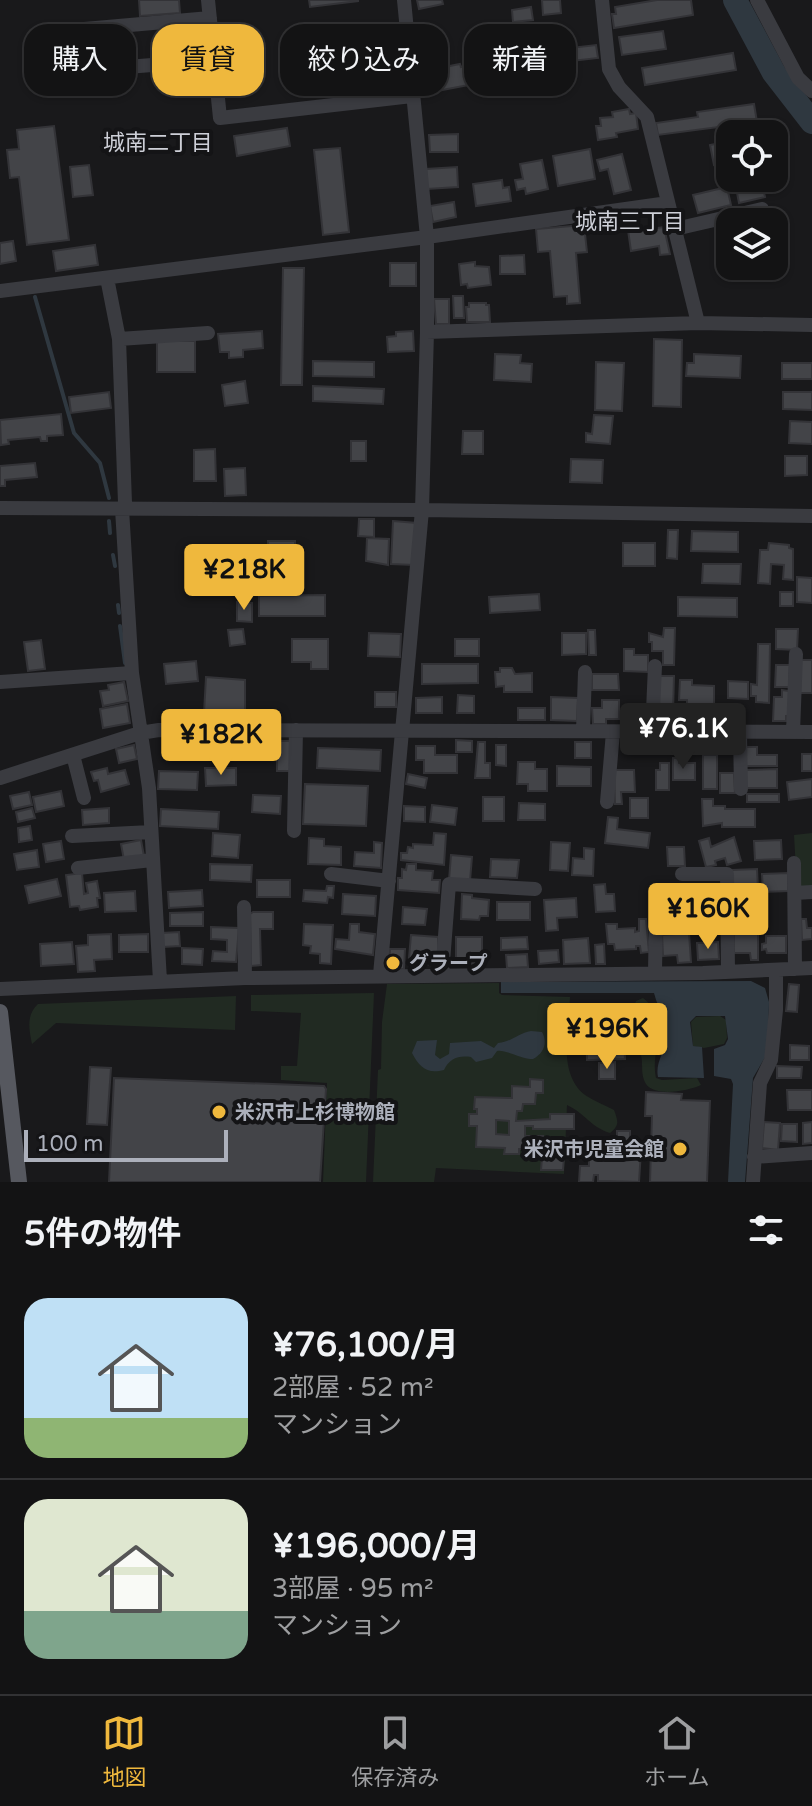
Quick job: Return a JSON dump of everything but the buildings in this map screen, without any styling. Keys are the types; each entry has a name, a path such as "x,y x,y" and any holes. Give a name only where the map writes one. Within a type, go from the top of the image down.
{"main road":[{"path":"0,1012 19,1182"}],"street":[{"path":"208,0 211,24"},
{"path":"404,0 406,24"},
{"path":"602,0 609,69 619,87 647,117 698,323"},
{"path":"757,0 812,91"},
{"path":"136,24 210,18"},
{"path":"218,96 220,118 412,96 427,237 422,510 380,975"},
{"path":"0,291 668,203"},
{"path":"675,229 716,220"},
{"path":"107,278 119,339 125,503 122,509 132,673 149,788 160,981"},
{"path":"427,332 698,323 812,325"},
{"path":"119,339 208,333"},
{"path":"0,508 812,516"},
{"path":"793,732 796,654"},
{"path":"652,733 655,666"},
{"path":"583,731 585,672"},
{"path":"0,682 132,673"},
{"path":"0,778 140,733 159,730 812,732"},
{"path":"294,831 296,730"},
{"path":"607,802 613,732"},
{"path":"740,733 741,789"},
{"path":"73,755 84,798"},
{"path":"72,836 151,832"},
{"path":"78,868 152,860"},
{"path":"794,863 795,969"},
{"path":"331,874 389,881"},
{"path":"682,874 727,874 728,972"},
{"path":"442,975 449,884 535,889"},
{"path":"795,893 812,892"},
{"path":"244,907 245,978"},
{"path":"655,972 656,912"},
{"path":"0,989 245,978 728,972 812,968"},
{"path":"753,1182 760,1083 771,1060 776,970"},
{"path":"754,1157 812,1153"}],"shaded area":[{"path":"812,833 812,887 797,888 794,835"},
{"path":"751,981 765,988 769,1002 768,1052 753,1078 745,1182 728,1182 733,1084 731,1079 714,1076 714,1049 725,1045 728,1039 725,1016 696,1016 690,1022 693,1046 702,1047 704,1078 658,1077 666,1032 654,993 501,993 501,982"},
{"path":"499,983 499,993 502,995 570,997 567,1049 571,1075 585,1095 614,1110 617,1125 610,1133 567,1105 564,1174 436,1168 434,1182 373,1182 378,1070 381,1069 387,984"},
{"path":"374,993 366,1182 323,1182 327,1083 281,1080 281,1066 297,1066 301,1013 251,1011 251,995"},
{"path":"236,996 235,1030 56,1023 32,1044 30,1018 38,1004"},
{"path":"643,998 653,1008 660,1026 656,1078 697,1078 701,1085 670,1092 648,1086 643,1077 632,1022 636,1001"},
{"path":"720,1016 726,1020 727,1038 724,1044 704,1048 693,1046 691,1022 696,1017"},
{"path":"531,1031 542,1032 545,1040 542,1051 533,1059 497,1051 492,1058 476,1062 471,1057 458,1057 448,1063 444,1070 433,1071 421,1066 412,1053 417,1041 437,1040 435,1055 440,1059 449,1054 450,1043 481,1041 494,1048 498,1043"}],"waterway":[{"path":"735,0 774,73 812,122"},
{"path":"35,297 74,433 100,463 109,498"},
{"path":"109,521 110,533"},
{"path":"113,555 115,566"},
{"path":"118,605 119,613"},
{"path":"120,626 125,663"}],"place":[{"name":"グラープ","path":"393,963"},
{"name":"米沢市上杉博物館","path":"219,1112"},
{"name":"米沢市児童会館","path":"680,1149"}],"district":[{"name":"城南二丁目","path":"158,142"},
{"name":"城南三丁目","path":"630,221"}]}
